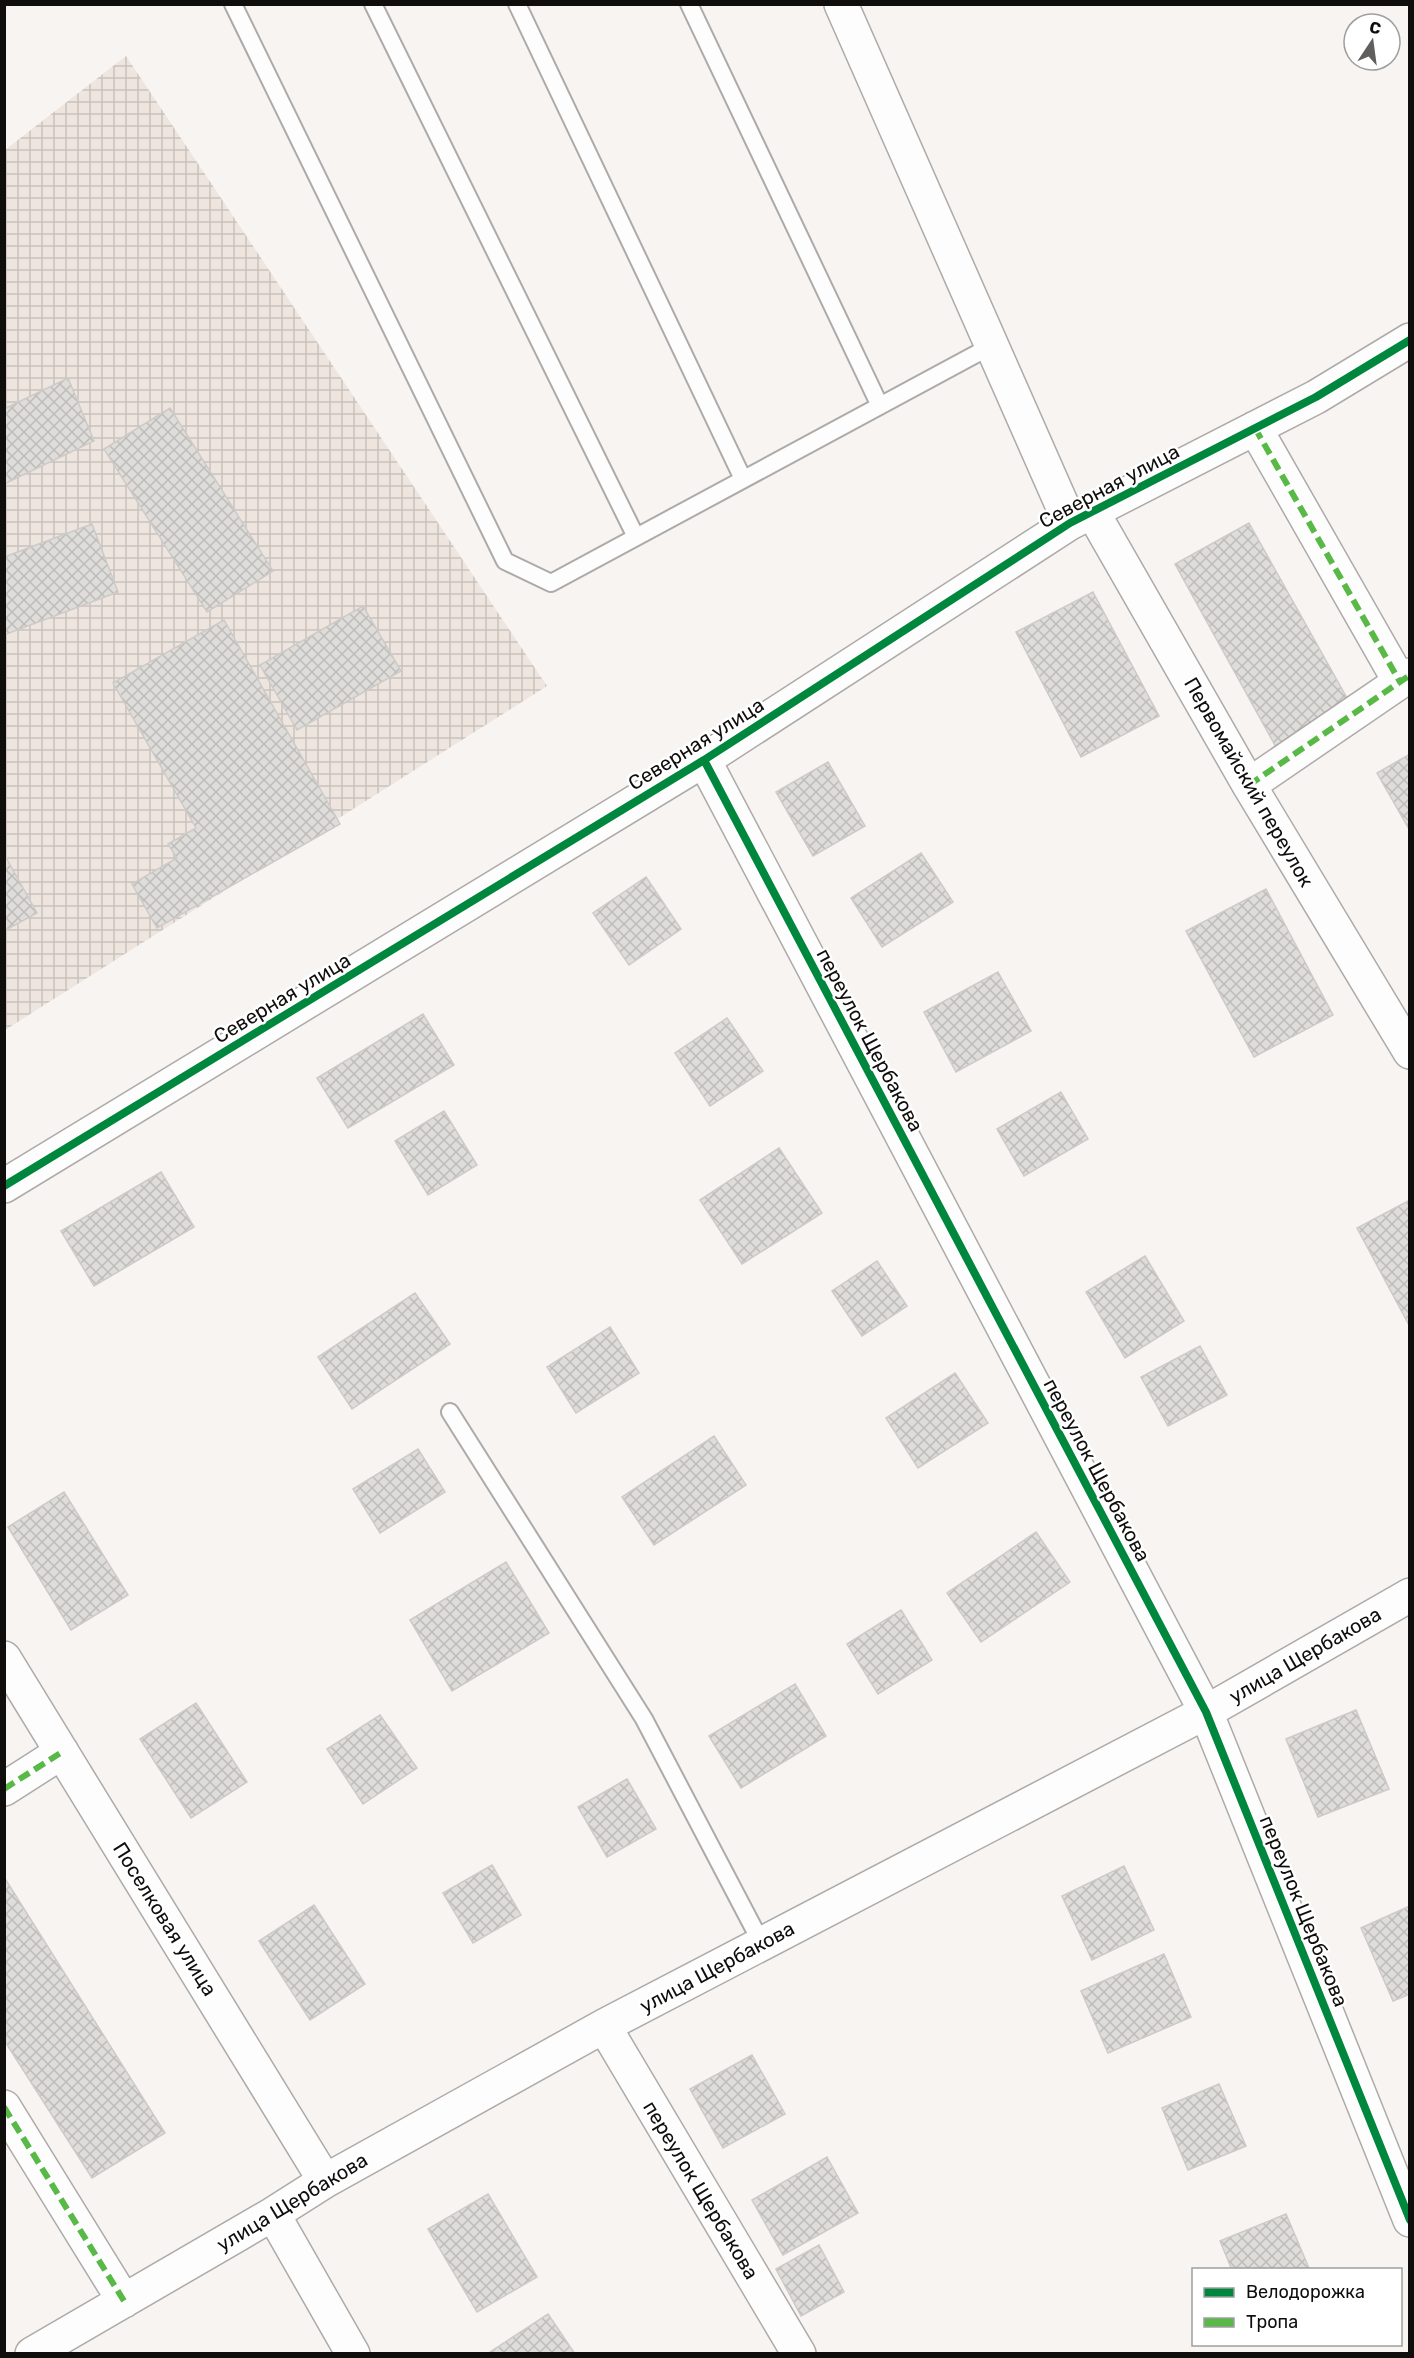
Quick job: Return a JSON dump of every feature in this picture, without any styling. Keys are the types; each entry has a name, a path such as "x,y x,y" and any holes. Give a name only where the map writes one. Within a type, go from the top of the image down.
{"street":[{"name":"Первомайский переулок","path":"841,4 991,345 1081,517 1250,786 1410,1052"},
{"name":"Северная улица","path":"4,1186 704,760 1081,517 1316,397 1410,340"},
{"path":"1250,786 1405,678 1255,428"},
{"name":"переулок Щербакова","path":"704,760 1206,1712 1410,2220"},
{"name":"улица Щербакова","path":"32,2354 273,2214 325,2181 604,2026 1206,1712 1410,1595"},
{"name":"Поселковая улица","path":"4,1658 325,2181"},
{"path":"4,1790 62,1752"},
{"name":"переулок Щербакова","path":"604,2026 799,2354"},
{"path":"4,2107 124,2301"},
{"path":"273,2214 352,2354"}],"lane":[{"path":"233,4 506,561 551,583 991,345"},
{"path":"373,4 636,537"},
{"path":"518,4 743,479"},
{"path":"689,4 880,406"},
{"path":"450,1412 644,1719 762,1944"}],"shaded area":[{"path":"126,56 547,686 5,1030 5,150"}],"building":[{"path":"68,378 94,441 4,484 4,409"},
{"path":"170,408 273,571 207,612 104,449"},
{"path":"1249,523 1352,707 1277,749 1175,564"},
{"path":"92,524 118,592 4,635 4,557"},
{"path":"1093,592 1159,716 1081,757 1016,632"},
{"path":"363,606 401,671 297,730 260,665"},
{"path":"224,620 340,824 157,928 132,884 177,858 168,844 196,828 113,683"},
{"path":"1410,754 1410,831 1377,773"},
{"path":"828,762 865,826 813,856 776,792"},
{"path":"921,853 953,902 882,947 851,898"},
{"path":"4,854 37,913 4,931"},
{"path":"646,877 681,929 629,965 593,913"},
{"path":"1266,889 1333,1015 1254,1057 1186,931"},
{"path":"998,972 1031,1031 956,1072 924,1012"},
{"path":"423,1014 454,1065 348,1128 317,1078"},
{"path":"727,1018 763,1071 710,1106 675,1053"},
{"path":"1061,1092 1088,1139 1024,1176 997,1129"},
{"path":"444,1111 477,1165 428,1195 395,1141"},
{"path":"779,1148 822,1213 742,1264 700,1200"},
{"path":"161,1172 194,1227 94,1286 61,1231"},
{"path":"1410,1200 1410,1327 1357,1228"},
{"path":"1145,1256 1184,1321 1125,1358 1086,1292"},
{"path":"877,1261 907,1306 862,1336 832,1291"},
{"path":"415,1293 450,1344 352,1409 318,1357"},
{"path":"610,1327 639,1373 576,1413 547,1367"},
{"path":"1200,1346 1227,1395 1168,1426 1141,1377"},
{"path":"955,1373 988,1423 918,1468 886,1418"},
{"path":"714,1436 746,1485 654,1545 622,1497"},
{"path":"418,1449 445,1492 380,1533 353,1489"},
{"path":"64,1492 128,1595 71,1630 8,1527"},
{"path":"1036,1532 1070,1582 981,1642 947,1593"},
{"path":"506,1562 549,1633 452,1691 410,1620"},
{"path":"901,1610 932,1660 878,1694 847,1644"},
{"path":"795,1684 826,1736 741,1788 709,1736"},
{"path":"196,1703 247,1782 191,1818 140,1739"},
{"path":"1356,1710 1389,1789 1318,1817 1286,1739"},
{"path":"380,1715 417,1768 363,1804 327,1749"},
{"path":"627,1779 656,1829 607,1857 578,1807"},
{"path":"492,1865 521,1915 473,1943 443,1893"},
{"path":"1124,1866 1154,1930 1092,1960 1062,1896"},
{"path":"4,1877 165,2133 92,2178 4,2040"},
{"path":"314,1905 365,1984 310,2020 259,1941"},
{"path":"1410,1906 1410,1994 1393,2001 1361,1928"},
{"path":"1164,1954 1191,2017 1108,2053 1081,1991"},
{"path":"752,2055 785,2114 723,2148 690,2089"},
{"path":"1219,2084 1246,2146 1188,2170 1162,2108"},
{"path":"827,2157 858,2213 783,2255 752,2200"},
{"path":"488,2194 537,2277 477,2312 428,2229"},
{"path":"1286,2214 1309,2268 1231,2268 1220,2241"},
{"path":"819,2245 844,2292 801,2316 776,2269"},
{"path":"548,2314 575,2354 487,2354"}],"marked path":[{"path":"1255,428 1400,682"},
{"path":"1249,785 1410,675"},
{"path":"4,1789 62,1752"},
{"path":"4,2107 124,2301"}],"cycle path":[{"path":"4,1186 704,760 1070,523 1316,397 1410,340"},
{"path":"704,760 1206,1712 1410,2220"}]}
